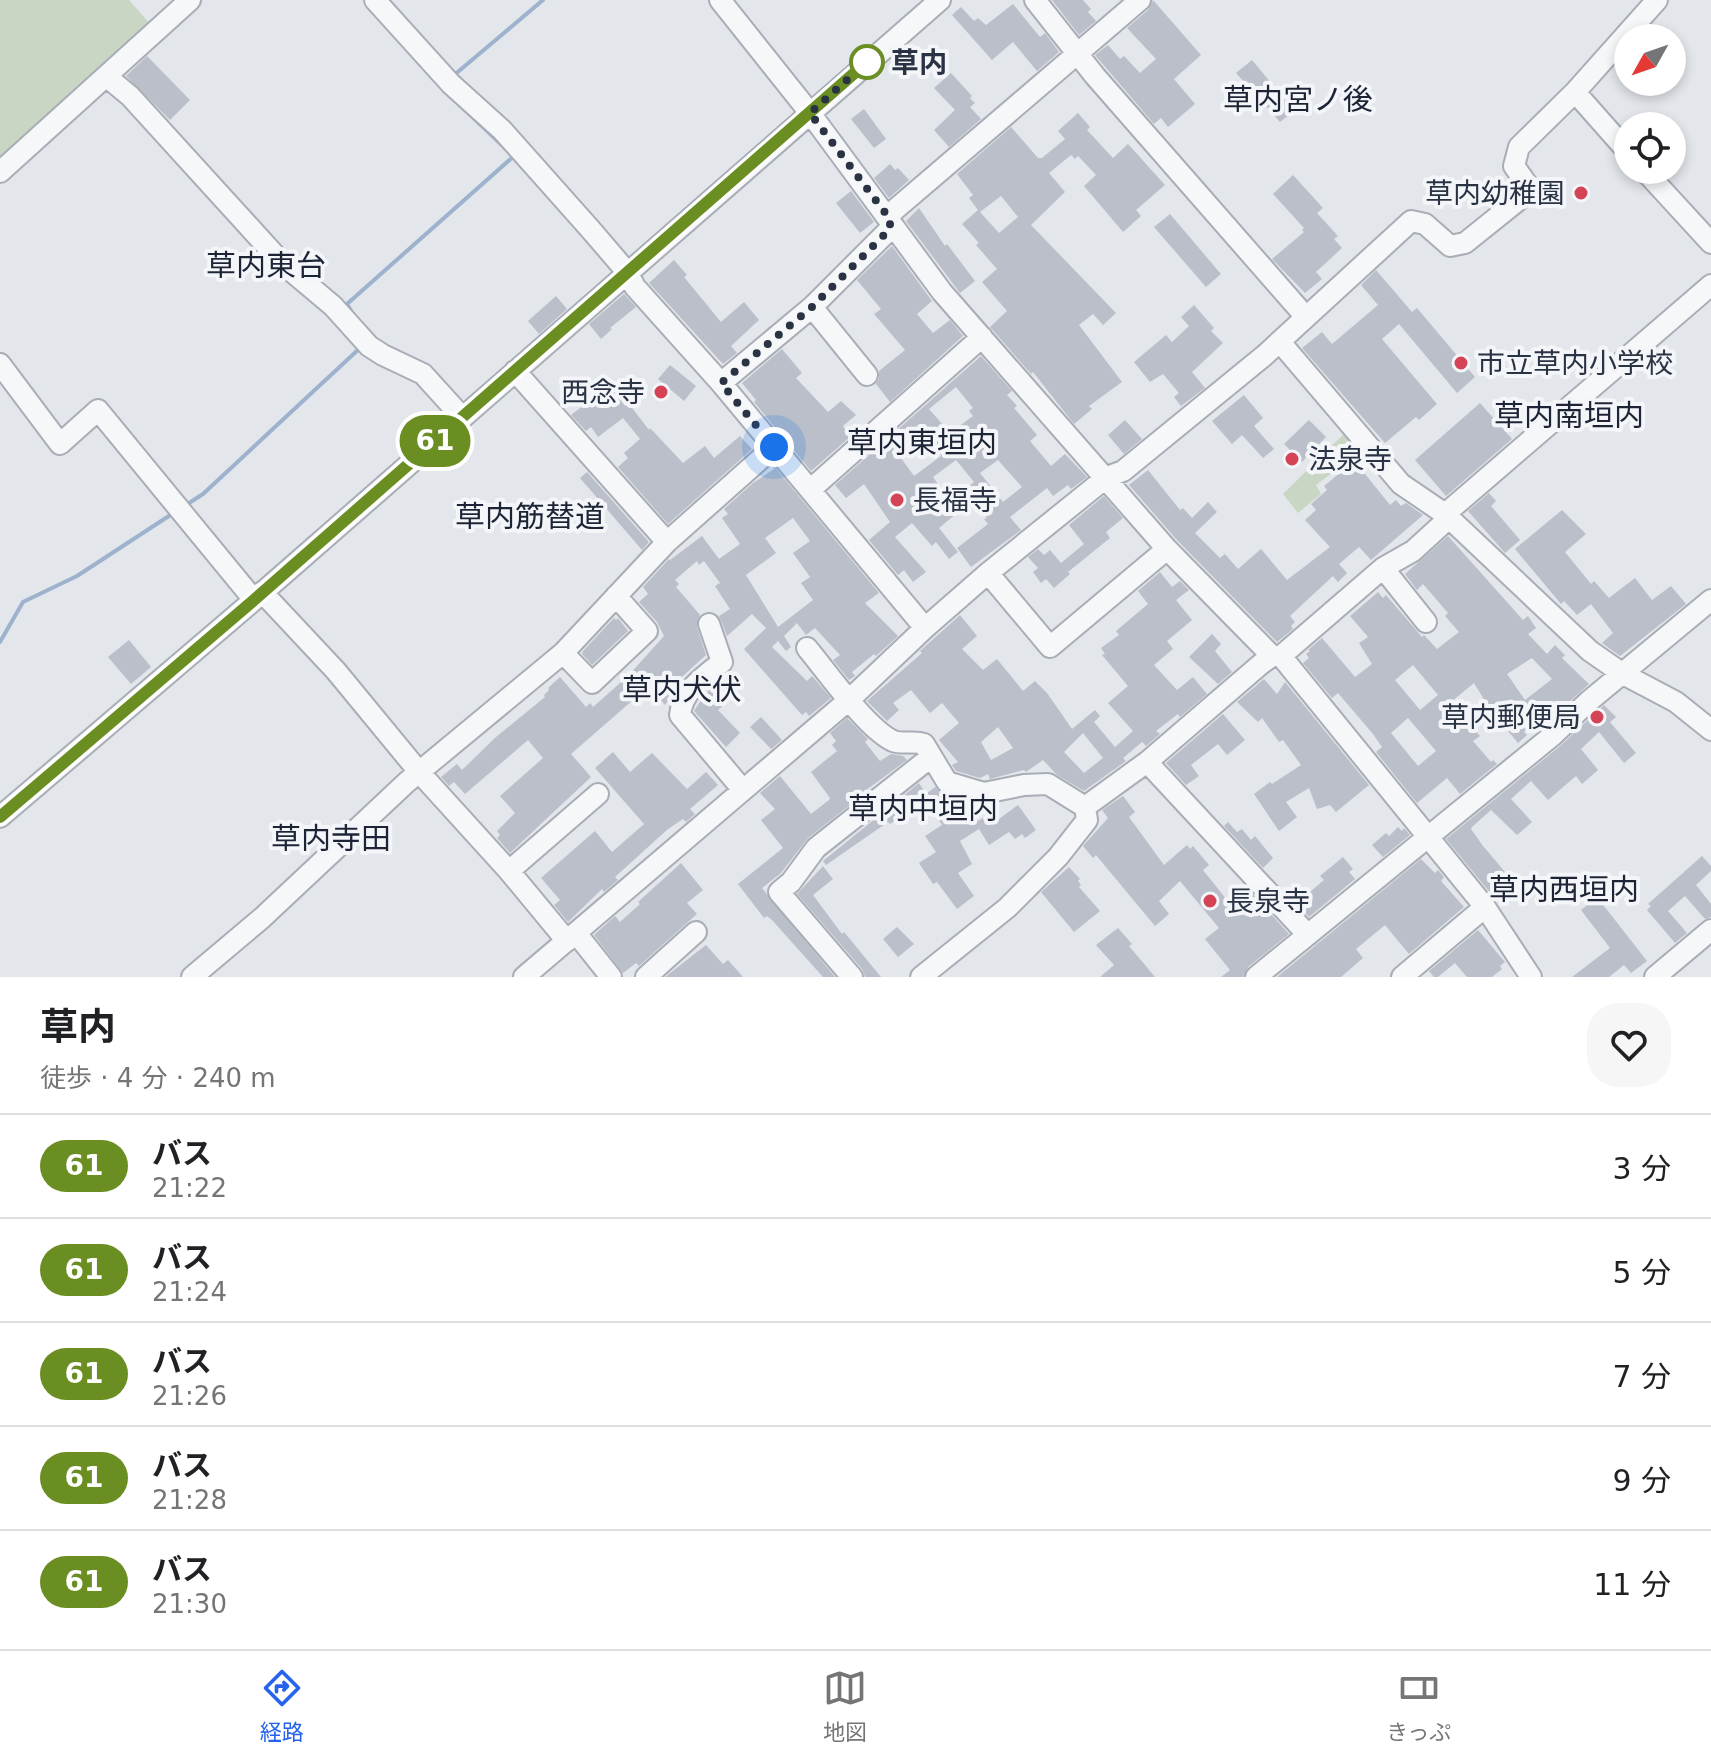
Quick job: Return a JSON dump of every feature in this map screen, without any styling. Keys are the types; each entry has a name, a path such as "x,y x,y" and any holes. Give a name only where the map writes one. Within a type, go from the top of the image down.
{"street":[{"path":"0,172 190,0"},
{"path":"375,0 451,84 502,130 627,272 651,305 721,383 925,628"},
{"path":"720,0 810,113 942,292 1167,549 1276,656 1485,907 1531,977"},
{"path":"0,817 258,596 940,0"},
{"path":"1035,0 1076,54 1305,316"},
{"path":"721,383 812,307 890,229 891,213 1140,0"},
{"path":"524,977 850,699 988,573 1107,477 1123,471 1280,342 1411,221 1425,224 1450,246 1465,243 1531,190 1514,166 1519,147 1575,92 1657,0"},
{"path":"107,77 130,96 283,264 333,306 369,346 423,374 462,417"},
{"path":"1575,92 1614,136"},
{"path":"1657,184 1711,243"},
{"path":"1085,807 1147,762 1383,568 1413,551 1447,516 1711,285"},
{"path":"812,307 867,375"},
{"path":"810,490 982,337"},
{"path":"1280,342 1401,484 1447,516 1590,651 1623,674 1676,702 1711,730"},
{"path":"0,364 60,444 98,410 258,596 336,671 420,773 611,977"},
{"path":"515,371 667,542"},
{"path":"192,977 262,918 420,773 563,653 667,542 774,447"},
{"path":"988,573 1050,647 1167,549"},
{"path":"1383,568 1426,622"},
{"path":"563,653 592,683 647,631 616,596"},
{"path":"1256,977 1552,736 1589,701 1711,600"},
{"path":"709,624 722,662 702,677 681,702 680,715 743,790"},
{"path":"807,648 879,732 900,744 915,741 924,744 947,782 984,793 1048,784 1085,807 1087,820 1058,857 1007,908 921,977"},
{"path":"852,977 779,892 791,882 816,848 931,757"},
{"path":"1147,762 1308,935"},
{"path":"509,871 598,794"},
{"path":"1402,977 1485,907"},
{"path":"1655,977 1711,930"},
{"path":"646,977 696,932"}],"green space":[{"path":"0,0 129,0 150,24 0,160"},
{"path":"1349,429 1365,448 1316,485 1321,494 1298,513 1283,494"}],"building":[{"path":"1052,0 1083,0 1096,21 1079,35"},
{"path":"1153,0 1201,55 1174,79 1195,104 1168,127 1161,118 1154,124 1095,55 1108,45 1120,59 1124,56 1140,73 1156,59 1127,28 1148,10"},
{"path":"1013,4 1040,37 1045,33 1059,52 1037,71 1013,42 992,60 952,15 961,7 974,21 978,18 986,25"},
{"path":"147,56 190,100 170,120 126,76"},
{"path":"1252,60 1294,111 1280,122 1236,73"},
{"path":"951,73 972,96 970,98 975,103 970,107 981,119 949,147 934,130 955,110 934,88"},
{"path":"864,109 886,139 874,148 851,119"},
{"path":"1078,113 1090,127 1087,130 1113,158 1128,144 1165,185 1136,210 1141,216 1123,232 1084,186 1096,175 1078,156 1075,159 1071,155 1049,173 1065,192 1031,225 1116,313 1103,325 1093,314 1079,325 1122,382 1089,406 1092,409 1074,424 1033,372 1031,374 990,327 1007,311 982,282 997,269 962,224 978,210 969,198 973,195 957,174 1011,127 1038,158 1065,139 1058,131","holes":["1001,196 1018,217 999,233 980,212"]},
{"path":"890,164 909,180 889,198 874,178"},
{"path":"1293,175 1323,208 1317,213 1338,236 1334,239 1342,248 1316,272 1322,279 1305,293 1272,259 1304,232 1304,228 1273,194"},
{"path":"851,191 874,222 860,233 836,203"},
{"path":"919,208 945,246 947,244 975,281 960,293 906,221"},
{"path":"1170,214 1221,274 1206,287 1154,227"},
{"path":"892,246 932,301 917,314 933,333 950,320 963,336 890,402 876,384 879,371 905,350 874,314 881,309 857,280"},
{"path":"674,260 721,322 744,302 759,320 731,346 737,353 723,364 649,283"},
{"path":"1376,270 1412,312 1417,308 1475,377 1457,393 1399,324 1382,339 1437,404 1385,443 1302,348 1322,332 1332,344 1378,305 1361,285"},
{"path":"624,294 636,307 601,339 589,324"},
{"path":"556,296 567,309 539,334 528,321"},
{"path":"1194,305 1223,343 1192,372 1205,388 1181,406 1174,397 1179,393 1163,374 1150,382 1134,362 1166,335 1172,342 1189,326 1181,317"},
{"path":"782,349 802,373 796,378 828,412 841,401 856,415 843,426 850,437 811,471 742,383"},
{"path":"981,356 1012,391 1007,395 1017,406 1014,408 1037,435 1030,441 1051,466 1065,454 1087,477 1071,489 1068,485 1053,496 1047,488 1010,517 1021,530 971,567 957,548 988,524 973,500 939,528 958,552 949,559 936,542 932,546 912,523 895,537 926,572 913,582 904,570 898,575 869,540 890,522 864,484 846,498 835,485","holes":["956,387 973,408 969,411 973,416 950,433 929,409","922,434 941,456 914,476 898,454","956,460 974,482 950,501 933,477","998,460 1022,487 1003,502 980,473"]},
{"path":"670,365 696,386 684,401 658,379"},
{"path":"613,383 649,430 683,463 705,446 714,458 740,436 752,449 668,524 618,467 628,458 624,453 640,439 623,418 598,437 591,427 586,431 571,415"},
{"path":"1244,395 1263,418 1254,426 1274,449 1263,458 1242,435 1232,444 1212,421"},
{"path":"1480,403 1512,439 1446,496 1415,460"},
{"path":"1125,420 1142,439 1124,454 1108,435"},
{"path":"1309,420 1326,437 1302,462 1284,444"},
{"path":"1351,464 1353,467 1357,464 1390,505 1396,500 1401,506 1406,503 1423,515 1371,560 1359,547 1339,564 1347,573 1338,582 1333,576 1290,616 1295,622 1291,626 1293,629 1277,642 1177,540 1129,485 1148,470 1180,510 1183,508 1192,518 1208,502 1217,512 1195,533 1220,558 1225,554 1238,569 1261,549 1287,580 1330,547 1305,520 1316,510 1311,504 1327,490 1324,486"},
{"path":"773,465 879,593 865,603 898,636 852,672 855,676 849,680 833,660 840,655 815,628 806,635 797,623 784,636 791,647 786,651 778,641 772,647 807,681 812,676 831,698 809,716 806,712 802,715 744,649 766,628 752,614 727,636 719,616 730,609 715,586 720,583 704,561 699,565 697,561 675,580 679,584 676,587 700,615 697,627 706,655 672,686 675,690 665,705 649,686 571,754 591,777 510,853 497,838 500,835 497,831 515,813 500,796 543,758 528,740 465,794 454,782 449,786 441,777 457,764 462,770 545,697 548,688 560,677 586,707 590,703 593,707 628,676 664,636 657,622 639,602 648,594 643,587 669,559 702,536 719,559 740,544 722,518 728,514 724,509 774,469","holes":["793,518 810,541 793,553 810,577 801,583 813,600 778,627 746,575 776,553 765,538"]},
{"path":"587,472 649,542 642,550 580,478"},
{"path":"1489,493 1496,501 1491,506 1520,540 1505,553 1468,511"},
{"path":"1104,496 1123,518 1106,532 1110,538 1068,572 1070,574 1054,588 1046,579 1041,583 1033,572 1038,568 1028,557 1038,549 1044,555 1050,550 1061,563 1084,544 1069,525"},
{"path":"1562,510 1586,534 1565,552 1591,584 1594,581 1609,598 1635,578 1652,600 1671,586 1686,604 1620,656 1602,643 1613,633 1591,604 1577,615 1564,601 1561,604 1515,549"},
{"path":"1448,536 1523,620 1528,616 1536,628 1528,634 1547,654 1555,645 1565,655 1562,658 1589,684 1566,705 1563,703 1552,712 1550,710 1524,732 1527,735 1518,743 1490,709 1474,683 1451,702 1480,736 1473,741 1491,762 1493,760 1497,764 1460,794 1447,778 1417,803 1376,752 1382,747 1373,734 1338,693 1332,698 1303,663 1309,658 1306,654 1308,650 1322,638 1355,677 1372,664 1359,643 1368,637 1350,616 1378,592 1383,598 1386,595 1422,637 1424,635 1437,649 1459,632 1445,616 1448,613 1423,584 1417,590 1405,574","holes":["1532,658 1552,679 1525,700 1507,674","1413,665 1438,695 1420,710 1395,680","1408,718 1436,751 1418,766 1391,733"]},
{"path":"1160,572 1172,587 1180,581 1189,590 1176,600 1192,620 1167,641 1173,649 1154,665 1177,690 1193,677 1207,694 1180,717 1178,714 1156,731 1160,734 1146,746 1142,742 1123,758 1126,761 1084,791 1057,775 1043,760 1026,772 990,779 988,774 980,778 956,771 952,765 958,762 939,740 959,723 942,703 930,713 911,690 893,703 899,710 887,721 867,701 960,615 977,636 962,649 983,670 997,659 1023,691 1035,681 1072,729 1095,710 1100,716 1094,722 1115,747 1133,731 1108,703 1128,686 1102,655 1105,654 1101,648 1119,635 1116,631 1148,604 1138,591","holes":["998,727 1013,748 991,760 981,742","1083,733 1103,758 1084,773 1064,752"]},
{"path":"614,618 618,618 628,631 592,665 582,654 583,651"},
{"path":"1212,634 1221,644 1215,651 1232,672 1218,684 1189,657"},
{"path":"129,640 151,667 131,684 108,657"},
{"path":"724,677 738,692 718,710 740,733 726,747 694,711 705,694"},
{"path":"1264,679 1277,694 1285,682 1369,785 1336,812 1330,805 1317,809 1309,788 1286,802 1297,817 1279,831 1254,794 1301,765 1262,718 1258,722 1237,702"},
{"path":"1604,705 1616,717 1610,722 1636,753 1624,763 1599,732 1581,749 1598,770 1582,784 1576,776 1548,800 1531,781 1511,799 1532,822 1517,835 1491,810 1472,827 1483,846 1511,879 1492,895 1446,839 1560,746"},
{"path":"1223,714 1245,740 1227,755 1218,744 1191,765 1199,776 1186,785 1166,763"},
{"path":"761,717 782,740 771,749 750,727"},
{"path":"847,718 868,739 865,742 880,761 891,754 907,760 808,838 781,873 762,888 835,977 823,977 772,920 767,916 764,918 738,884 783,848 761,820 775,809 760,793 780,776 811,814 829,800 811,772 837,751 832,745 836,741 830,733"},
{"path":"613,752 630,772 652,753 687,789 706,772 718,785 690,809 695,814 686,822 683,819 668,829 615,877 618,880 604,892 602,889 568,922 554,905 560,900 541,878 595,831 612,852 644,824 595,768"},
{"path":"919,783 926,794 935,787 943,794 971,803 978,821 986,816 992,824 1018,805 1036,830 1025,838 1022,834 1015,839 1009,832 989,845 979,829 960,841 972,864 958,873 974,896 957,909 937,882 933,884 919,863 936,852 925,836 942,825 926,802 898,821 888,822 826,865 823,861"},
{"path":"1123,796 1135,812 1129,817 1164,865 1187,845 1190,849 1193,846 1209,865 1203,870 1231,905 1250,891 1289,934 1248,967 1243,977 1221,977 1230,970 1205,939 1219,928 1180,881 1159,901 1169,914 1155,926 1096,855 1093,858 1083,846 1108,818 1102,810"},
{"path":"1228,822 1237,832 1242,829 1251,840 1255,836 1273,858 1263,868 1224,826"},
{"path":"1398,827 1402,831 1404,828 1410,835 1383,857 1372,845"},
{"path":"1702,856 1711,866 1711,871 1696,885 1711,904 1711,917 1705,919 1685,896 1668,911 1687,933 1675,943 1647,910 1651,906 1648,904"},
{"path":"1343,857 1353,869 1349,872 1355,879 1309,917 1296,904 1324,880 1320,876"},
{"path":"1421,859 1435,873 1438,870 1444,877 1441,881 1464,907 1409,954 1385,925 1356,949 1363,958 1341,977 1277,977"},
{"path":"681,863 703,890 687,903 697,914 639,966 636,963 623,973 594,935 615,916 620,922"},
{"path":"823,866 833,879 813,895 842,934 844,932 881,977 865,977 862,969 797,894"},
{"path":"1069,867 1080,879 1079,887 1100,911 1074,932 1041,892"},
{"path":"1597,897 1647,961 1631,973 1624,965 1609,977 1572,977 1610,948 1581,910"},
{"path":"897,927 914,944 898,957 883,939"},
{"path":"1118,928 1155,977 1100,977 1114,965 1096,945"},
{"path":"1478,930 1505,962 1500,966 1502,969 1492,977 1467,977 1455,963 1434,977 1429,971"},
{"path":"706,945 723,964 728,960 743,977 665,977"}],"waterway":[{"path":"453,76 543,0"},
{"path":"442,88 505,148"},
{"path":"356,319 347,304 514,156 512,154"},
{"path":"186,505 203,494 360,348"},
{"path":"0,642 23,602 77,576 175,512"}],"bus line":[{"name":"61","path":"0,817 254,600 867,62"}],"place":[{"name":"草内","path":"867,62"},
{"name":"草内幼稚園","path":"1581,193"},
{"name":"市立草内小学校","path":"1461,363"},
{"name":"西念寺","path":"661,392"},
{"name":"法泉寺","path":"1292,459"},
{"name":"長福寺","path":"897,500"},
{"name":"草内郵便局","path":"1597,717"},
{"name":"長泉寺","path":"1210,901"}],"district":[{"name":"草内宮ノ後","path":"1298,100"},
{"name":"草内東台","path":"266,266"},
{"name":"草内南垣内","path":"1569,416"},
{"name":"草内東垣内","path":"922,443"},
{"name":"草内筋替道","path":"530,517"},
{"name":"草内犬伏","path":"682,690"},
{"name":"草内中垣内","path":"923,809"},
{"name":"草内寺田","path":"331,839"},
{"name":"草内西垣内","path":"1564,890"}],"route":[{"path":"774,447 721,383 812,307 890,229 890,219 810,113 867,62"}]}
